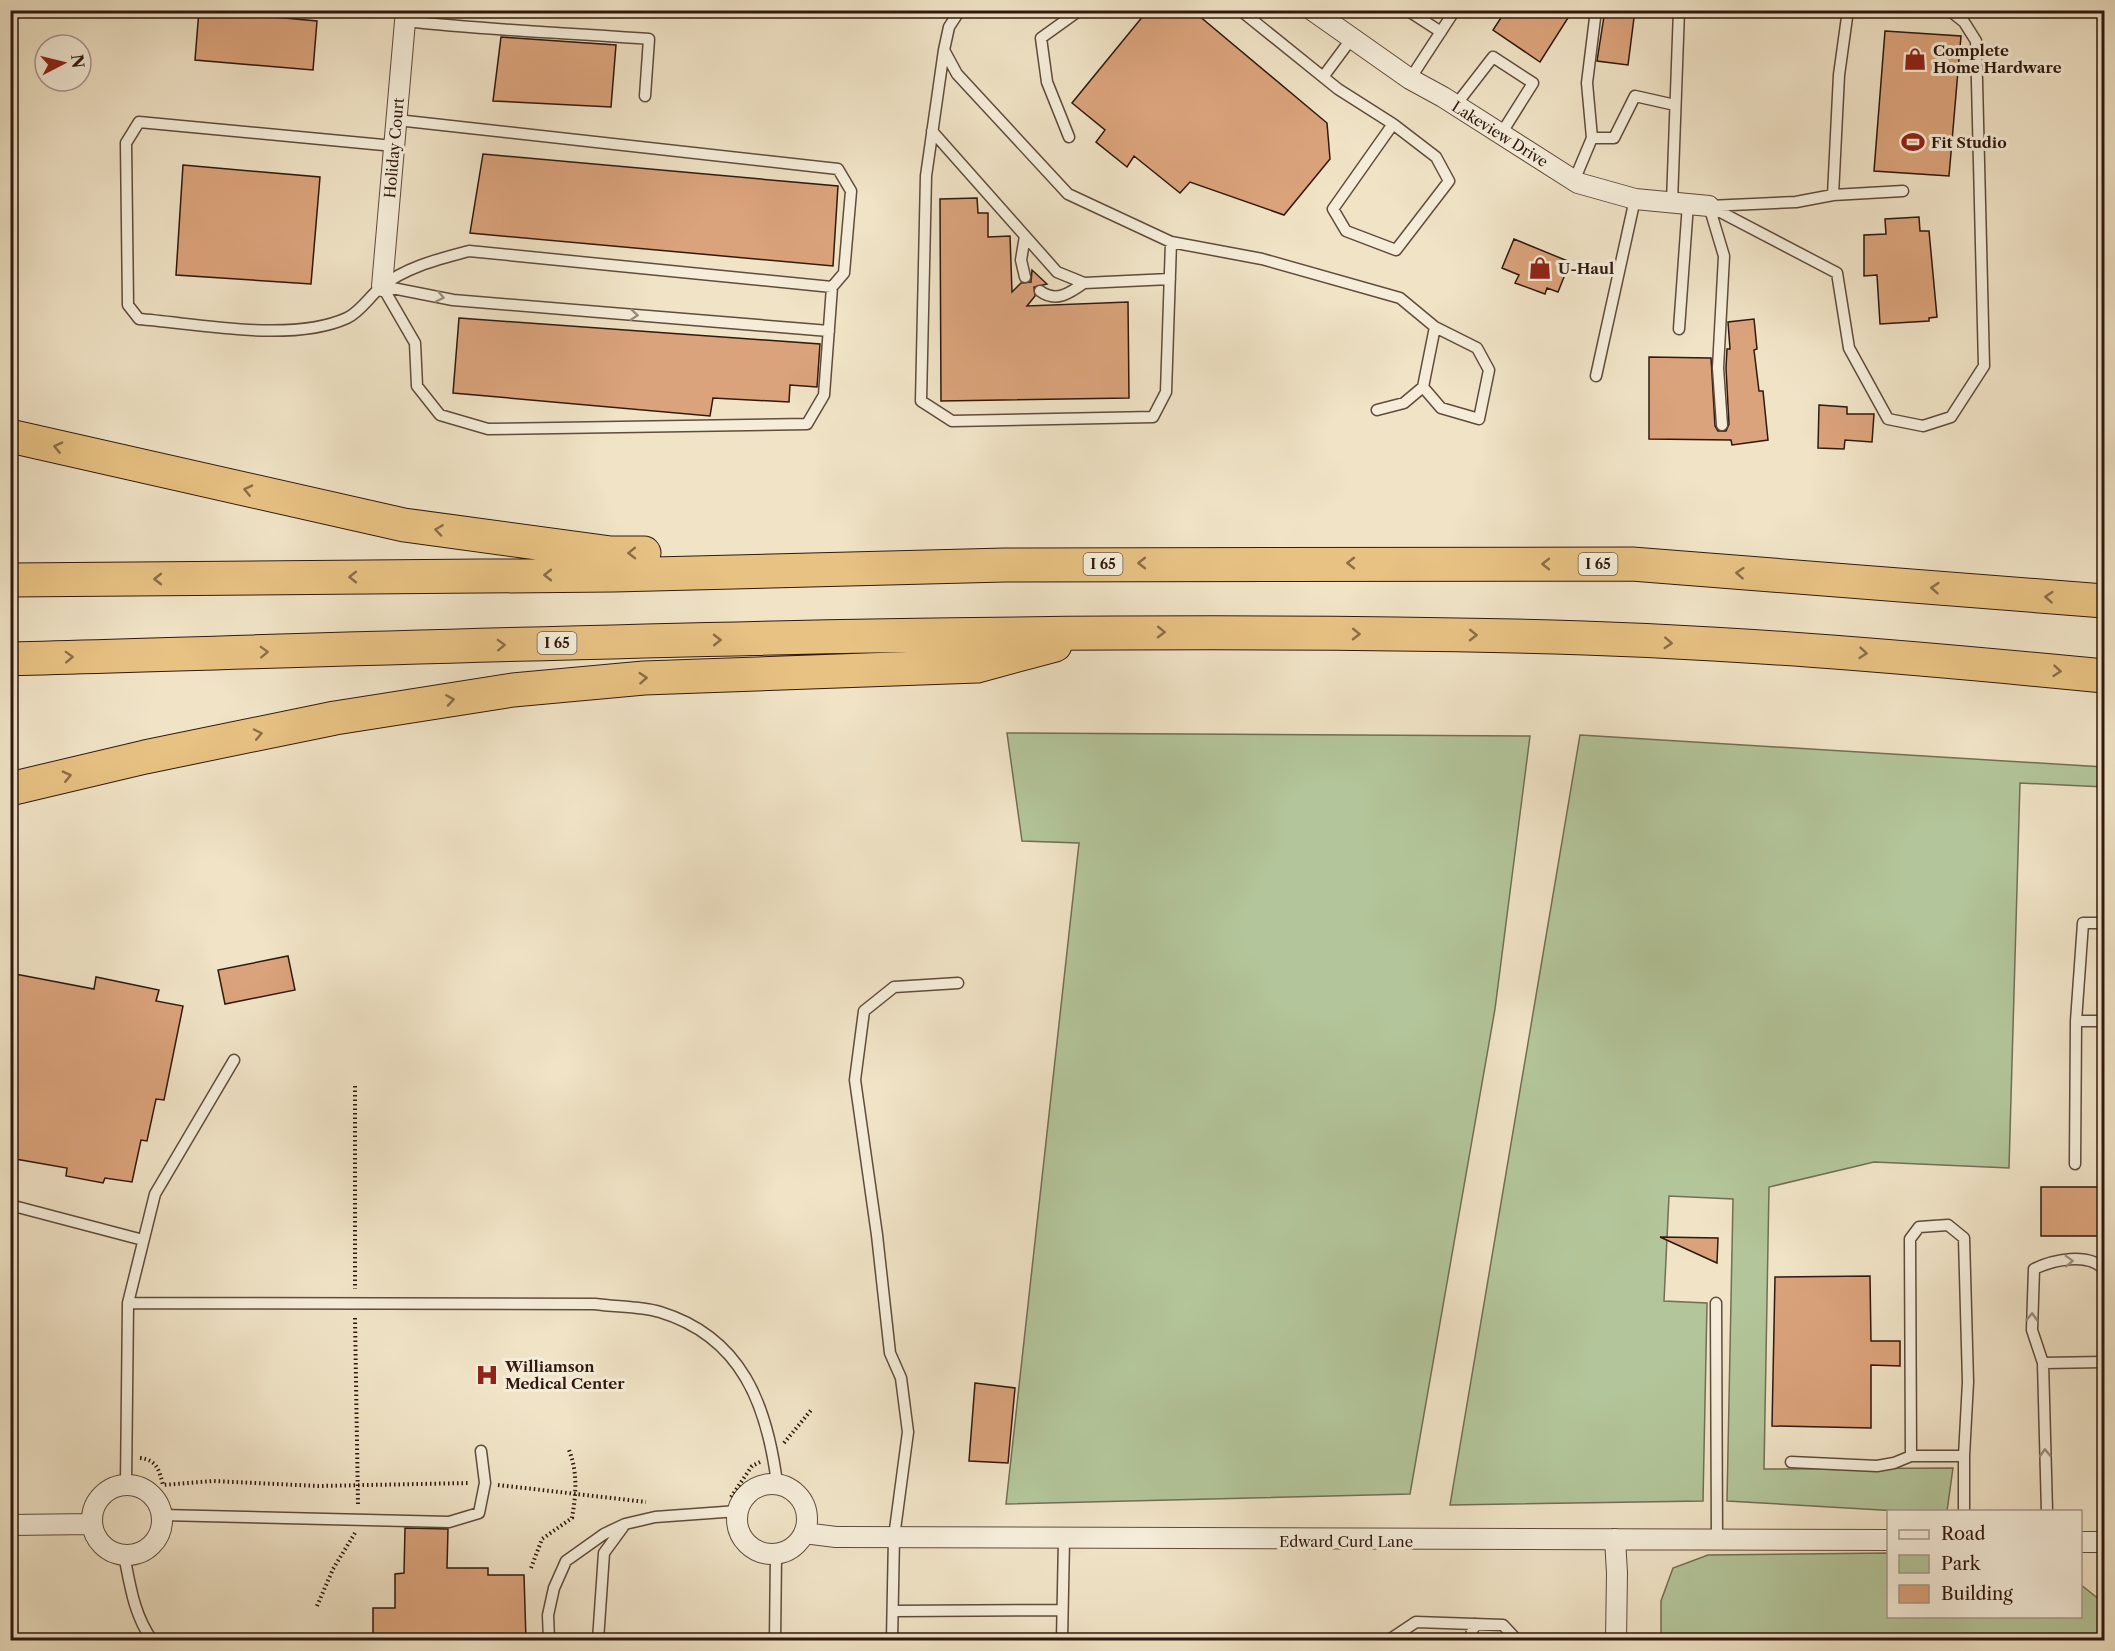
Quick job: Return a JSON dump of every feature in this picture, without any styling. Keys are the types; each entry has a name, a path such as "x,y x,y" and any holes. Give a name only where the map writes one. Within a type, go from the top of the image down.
{"highway":[{"path":"10,436 404,525 611,553 772,550 1005,565"},
{"name":"I 65","path":"10,580 614,575 1005,565 1632,564 2104,601"},
{"path":"10,789 146,757 335,718 513,690 644,678 977,666 1103,632"},
{"name":"I 65","path":"10,659 1103,632 1521,636 1834,650 2104,676"}],"street":[{"name":"Lakeview Drive","path":"1312,10 1410,79 1574,181 1635,199 1709,206"},
{"name":"Holiday Court","path":"382,286 405,16"},
{"path":"126,1484 136,1485 154,1497 162,1515 162,1526 152,1544 134,1554 124,1555 103,1545 92,1524 93,1509 100,1496 112,1488 126,1484"},
{"path":"764,1484 777,1484 790,1488 803,1502 808,1520 804,1533 793,1547 776,1554 751,1547 742,1537 738,1524 738,1511 743,1499 752,1490 764,1484"},
{"path":"10,1525 92,1524"},
{"name":"Edward Curd Lane","path":"804,1533 836,1537 1064,1539 1887,1540"},
{"path":"1615,1539 1616,1641"},
{"path":"2082,1542 2104,1542"}],"lane":[{"path":"960,10 949,27 944,50 926,177 921,401 952,421 1153,417 1166,392 1171,242"},
{"path":"1069,137 1047,82 1041,38 1080,10"},
{"path":"1240,10 1323,77 1393,124 1436,157 1449,181 1396,250 1346,231 1333,209 1393,124"},
{"path":"1407,10 1441,32"},
{"path":"1410,79 1455,10"},
{"path":"1574,181 1592,138 1587,83 1596,10"},
{"path":"1679,10 1676,105 1680,203 1679,329"},
{"path":"1833,195 1839,75 1848,10"},
{"path":"1709,206 1837,273 1849,348 1888,419 1923,426 1951,417 1984,366 1976,41 1964,22 1949,10"},
{"path":"405,16 469,28 495,27 649,39 645,96"},
{"path":"1323,77 1352,38"},
{"path":"944,50 957,74 1068,194 1171,242 1262,258 1400,298 1435,327 1477,348 1489,370 1479,419 1441,408 1423,387"},
{"path":"1455,106 1493,57 1533,84 1501,135"},
{"path":"1592,138 1614,138 1635,96 1676,105"},
{"path":"382,286 415,343 417,386 440,415 488,429 807,424 824,395 832,287 844,273 850,191 838,169 397,120"},
{"path":"394,146 139,122 126,143 128,304 139,319 280,331 315,328 349,317 382,286 425,262 469,251 832,287"},
{"path":"932,131 1057,272 1084,283 1170,279"},
{"path":"1709,206 1796,202 1833,195 1902,190"},
{"path":"1596,376 1635,199"},
{"path":"1709,206 1724,256 1718,368 1722,425"},
{"path":"1024,236 1021,260 1025,277"},
{"path":"1040,291 1047,296 1065,297 1084,283"},
{"path":"382,286 453,300 829,331"},
{"path":"1377,410 1404,403 1423,387 1435,327"},
{"path":"2075,1164 2076,1021 2083,923 2104,923"},
{"path":"892,1641 894,1537 908,1432 901,1378 890,1353 877,1234 855,1080 864,1011 894,987 958,983"},
{"path":"2076,1021 2104,1021"},
{"path":"126,1484 128,1303 143,1240 155,1194 234,1060"},
{"path":"10,1205 143,1240"},
{"path":"1911,1455 1910,1239 1919,1227 1948,1225 1964,1238 1968,1382 1964,1510"},
{"path":"2047,1510 2043,1363 2032,1330 2034,1269 2049,1262 2087,1260 2104,1269"},
{"path":"128,1303 595,1304 659,1312 704,1331 740,1365 764,1413 777,1484"},
{"path":"1716,1303 1717,1541"},
{"path":"2043,1363 2104,1362"},
{"path":"162,1515 449,1522 479,1514 485,1483 482,1451"},
{"path":"1791,1462 1877,1466 1894,1463 1911,1455 1964,1456"},
{"path":"549,1641 548,1615 554,1588 566,1561 604,1534 625,1524 655,1517 738,1511"},
{"path":"598,1641 604,1553 625,1524"},
{"path":"1062,1641 1064,1539"},
{"path":"774,1641 776,1554"},
{"path":"124,1555 133,1599 144,1629 152,1641"},
{"path":"892,1611 1062,1610"},
{"path":"1389,1641 1416,1622 1503,1626 1517,1641"},
{"path":"1469,1641 1475,1624"}],"path":[{"path":"317,1606 333,1569 354,1539 359,1519 355,1304 355,1086"},
{"path":"531,1568 542,1539 572,1518 576,1493 574,1462 569,1450"}],"green space":[{"path":"1007,733 1530,736 1495,1009 1410,1494 1006,1504 1079,843 1022,841"},
{"path":"1580,735 2104,767 2104,787 2020,783 2009,1168 1874,1162 1769,1187 1764,1469 1953,1468 1947,1510 1887,1510 1727,1501 1733,1199 1669,1196 1664,1301 1707,1303 1703,1501 1450,1505"},
{"path":"1887,1553 1887,1618 2082,1618 2082,1586 2104,1603 2104,1640 1661,1640 1661,1601 1673,1568 1708,1555"}],"building":[{"path":"199,10 317,21 313,70 195,60"},
{"path":"1148,10 1192,10 1327,123 1330,159 1284,215 1190,182 1180,193 1134,156 1127,167 1096,142 1105,130 1072,103"},
{"path":"1506,10 1573,10 1540,62 1493,30"},
{"path":"1605,10 1635,10 1628,65 1597,61"},
{"path":"1885,31 1961,36 1949,176 1874,171"},
{"path":"501,37 616,45 611,107 493,101"},
{"path":"483,154 838,186 833,266 470,233"},
{"path":"183,165 320,177 311,284 176,275"},
{"path":"977,198 978,213 988,213 988,237 1010,236 1012,292 1021,283 1031,282 1032,270 1047,284 1034,287 1035,296 1027,306 1128,302 1129,398 941,401 940,199"},
{"path":"1919,217 1920,231 1929,231 1937,317 1929,318 1929,321 1880,324 1877,275 1864,276 1864,235 1886,234 1885,219"},
{"path":"1514,239 1570,262 1558,292 1547,288 1545,294 1515,283 1519,275 1502,268"},
{"path":"459,318 820,344 817,387 790,385 789,402 713,398 710,416 453,393"},
{"path":"1754,319 1757,349 1754,350 1759,391 1763,391 1768,440 1732,445 1731,440 1649,439 1649,357 1711,358 1715,426 1718,431 1726,431 1729,424 1726,368 1727,349 1730,349 1728,322"},
{"path":"1819,405 1847,407 1847,414 1874,414 1872,442 1845,440 1844,449 1818,448"},
{"path":"288,956 295,990 225,1004 218,970"},
{"path":"10,973 94,989 96,977 159,990 156,1001 183,1006 164,1100 156,1099 147,1141 141,1140 132,1182 105,1178 103,1183 66,1176 67,1168 10,1158"},
{"path":"2041,1187 2104,1187 2104,1236 2041,1236"},
{"path":"1660,1237 1718,1238 1717,1263"},
{"path":"1870,1276 1871,1341 1900,1341 1900,1366 1871,1365 1871,1428 1772,1426 1775,1277"},
{"path":"975,1383 1015,1388 1008,1463 969,1461"},
{"path":"405,1528 448,1529 447,1568 488,1568 488,1575 524,1575 526,1640 373,1641 373,1608 395,1608 395,1574 404,1573"}],"place":[{"name":"Complete Home Hardware","path":"1915,59"},
{"name":"Fit Studio","path":"1913,142"},
{"name":"U-Haul","path":"1540,268"},
{"name":"Williamson Medical Center","path":"487,1375"}]}
